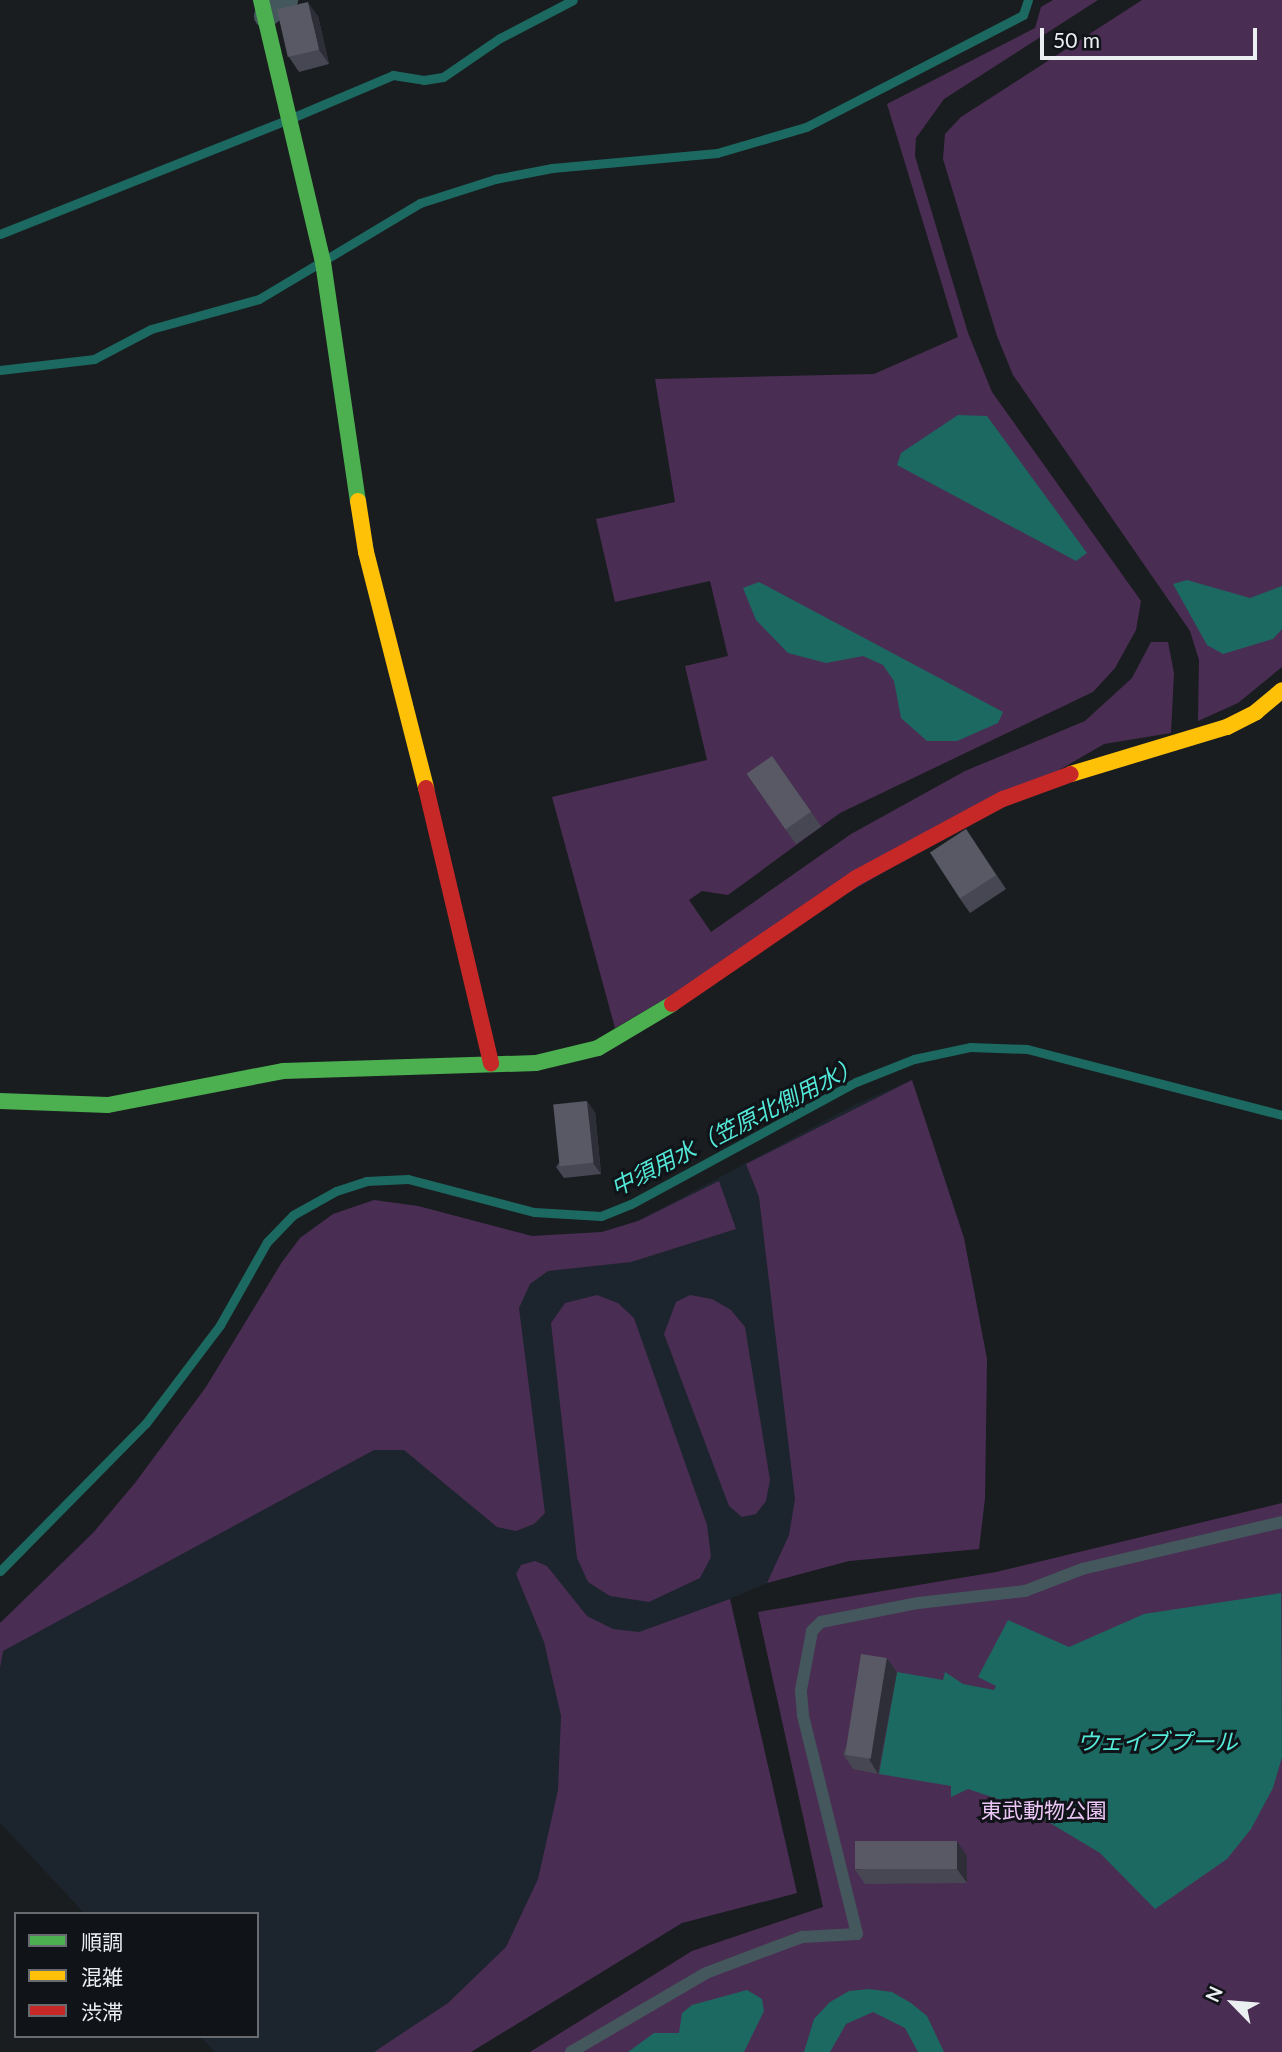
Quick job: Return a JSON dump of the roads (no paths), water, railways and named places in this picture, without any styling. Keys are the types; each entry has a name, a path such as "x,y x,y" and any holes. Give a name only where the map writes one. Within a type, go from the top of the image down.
{"street":[{"path":"286,0 264,8 323,262 366,552 467,946 491,1063"},
{"path":"0,1101 41,1106 108,1105 283,1071 536,1063 598,1048 642,1026 856,878 1003,799 1108,760 1227,727 1256,712 1282,690"}],"lane":[{"path":"571,2052 706,1973 802,1937 857,1934 803,1715 801,1689 812,1631 821,1622 918,1603 1025,1591 1082,1569 1282,1522"}],"water":[{"path":"958,415 987,416 1087,553 1076,561 897,465 901,453"},
{"path":"1187,580 1250,598 1282,586 1282,629 1273,639 1223,654 1207,645 1173,584"},
{"path":"759,582 1003,712 998,723 957,741 927,741 901,718 894,681 883,665 863,656 826,663 788,653 756,620 743,588"},
{"name":"ウェイブプール","path":"1281,1593 1282,1757 1273,1788 1251,1829 1227,1859 1155,1909 1100,1853 1025,1808 968,1789 951,1797 951,1786 879,1774 897,1672 943,1680 945,1672 963,1684 994,1690 996,1686 978,1677 1008,1620 1069,1647 1144,1614"},
{"path":"869,1989 892,1992 927,2016 944,2052 918,2052 905,2028 873,2012 846,2024 830,2052 804,2052 814,2019 830,2002 849,1991"},
{"path":"747,1990 762,1999 764,2011 744,2052 628,2052 654,2033 679,2033 682,2013 692,2005"}],"waterway":[{"path":"294,117 393,75 424,80 443,77 500,38 573,0"},
{"path":"328,258 420,203 495,179 552,168 717,153 806,127 1023,15 1028,0"},
{"path":"0,234 281,122"},
{"path":"0,370 94,359 151,329 259,299 316,265"},
{"name":"中須用水（笠原北側用水）","path":"0,1571 146,1423 220,1325 267,1242 293,1215 336,1191 366,1181 408,1179 534,1212 601,1216 631,1204 856,1082 914,1059 970,1047 1027,1049 1282,1115"}],"park label":[{"name":"東武動物公園","path":"1044,1810"}]}
